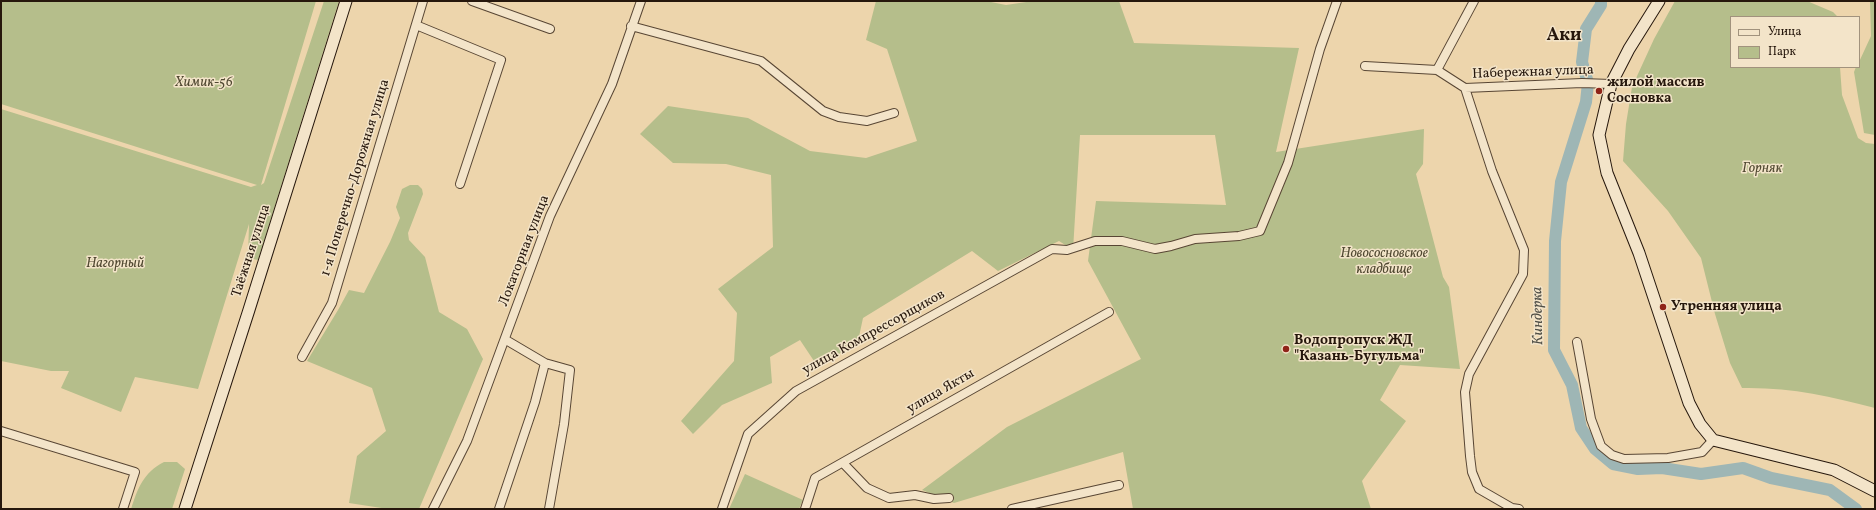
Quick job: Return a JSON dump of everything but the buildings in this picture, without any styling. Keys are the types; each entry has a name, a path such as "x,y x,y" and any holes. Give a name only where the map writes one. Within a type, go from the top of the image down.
{"street":[{"name":"Таёжная улица","path":"185,509 264,266 346,1"},
{"name":"1-я Поперечно-Дорожная улица","path":"302,357 332,303 423,1"},
{"path":"472,1 550,29"},
{"name":"Локаторная улица","path":"433,509 467,441 506,340 550,216 612,84 641,1"},
{"name":"улица Компрессорщиков","path":"722,509 748,434 796,391 1052,249 1067,250 1095,241 1122,241 1155,249 1171,246 1194,238 1239,236 1260,230 1288,163 1320,49 1337,1"},
{"path":"1365,66 1438,70 1474,1"},
{"path":"1659,1 1629,49 1611,84 1599,134 1607,173 1639,253 1689,403 1700,424 1713,440 1834,470 1875,491"},
{"path":"416,25 501,60 460,184"},
{"path":"631,26 761,61 823,112 839,117 867,121 894,113"},
{"name":"Набережная улица","path":"1438,70 1465,88 1582,83 1611,84"},
{"path":"1465,88 1492,171 1524,250 1523,274 1469,374 1465,392 1472,472 1479,490 1512,508 1519,509"},
{"name":"улица Якты","path":"805,509 815,478 1109,312"},
{"path":"506,340 545,363 570,370 564,424 548,509"},
{"path":"1577,342 1591,419 1601,446 1612,455 1624,459 1668,458 1702,452 1713,440"},
{"path":"499,509 535,402 545,363"},
{"path":"1,431 135,472 123,509"},
{"path":"843,463 867,488 889,498 915,496 934,500 949,498"},
{"path":"1012,509 1119,485"}],"green space":[{"path":"1,1 316,1 261,185 264,183 324,1 339,1 258,260 248,258 249,224 198,389 135,377 121,412 61,388 69,371 51,371 1,361 1,109 251,187 257,185 1,104"},
{"name":"Новососновское кладбище","path":"876,1 986,1 1006,5 1033,1 1119,1 1134,43 1299,48 1276,152 1424,129 1423,164 1416,174 1443,277 1449,287 1460,369 1400,365 1380,400 1406,421 1362,481 1371,509 1133,509 1123,452 954,503 922,490 1007,427 1141,359 1088,261 1096,201 1226,205 1215,135 1080,135 1073,250 1059,241 998,271 972,251 863,318 857,346 816,364 800,340 770,357 772,383 722,405 693,434 681,421 734,361 737,313 718,289 773,247 771,175 726,164 673,163 640,134 668,106 748,118 810,151 866,158 917,141 887,49 866,40"},
{"name":"Горняк","path":"1675,1 1807,1 1833,12 1837,16 1730,16 1730,68 1840,68 1842,95 1858,138 1866,143 1875,144 1875,408 1809,393 1776,389 1742,388 1730,363 1715,314 1701,258 1668,211 1623,161 1626,124 1632,87 1654,39"},
{"path":"1870,1 1875,1 1875,135 1864,133 1854,72 1856,68 1860,68 1860,60 1871,36"},
{"path":"410,185 418,185 422,189 423,194 408,233 409,240 425,257 439,312 467,329 483,359 419,509 388,509 349,503 357,456 386,431 372,388 307,361 349,290 364,293 390,242 400,218 396,207 402,189"},
{"path":"164,462 177,462 185,469 172,509 131,509 136,494 146,476"},
{"path":"745,474 803,500 799,509 729,509"}],"waterway":[{"name":"Киндерка","path":"1601,1 1601,5 1586,29 1582,62 1588,83 1586,102 1561,182 1555,241 1554,350 1572,385 1581,428 1595,449 1613,464 1638,469 1662,468 1701,474 1743,468 1771,478 1830,490 1856,509"}],"place":[{"name":"жилой массив Сосновка","path":"1599,91"},
{"name":"Утренняя улица","path":"1663,307"},
{"name":"Водопропуск ЖД \"Казань-Бугульма\"","path":"1286,349"}],"district":[{"name":"Аки","path":"1564,37"}],"park label":[{"name":"Химик-56","path":"204,83"},
{"name":"Нагорный","path":"115,264"}]}
